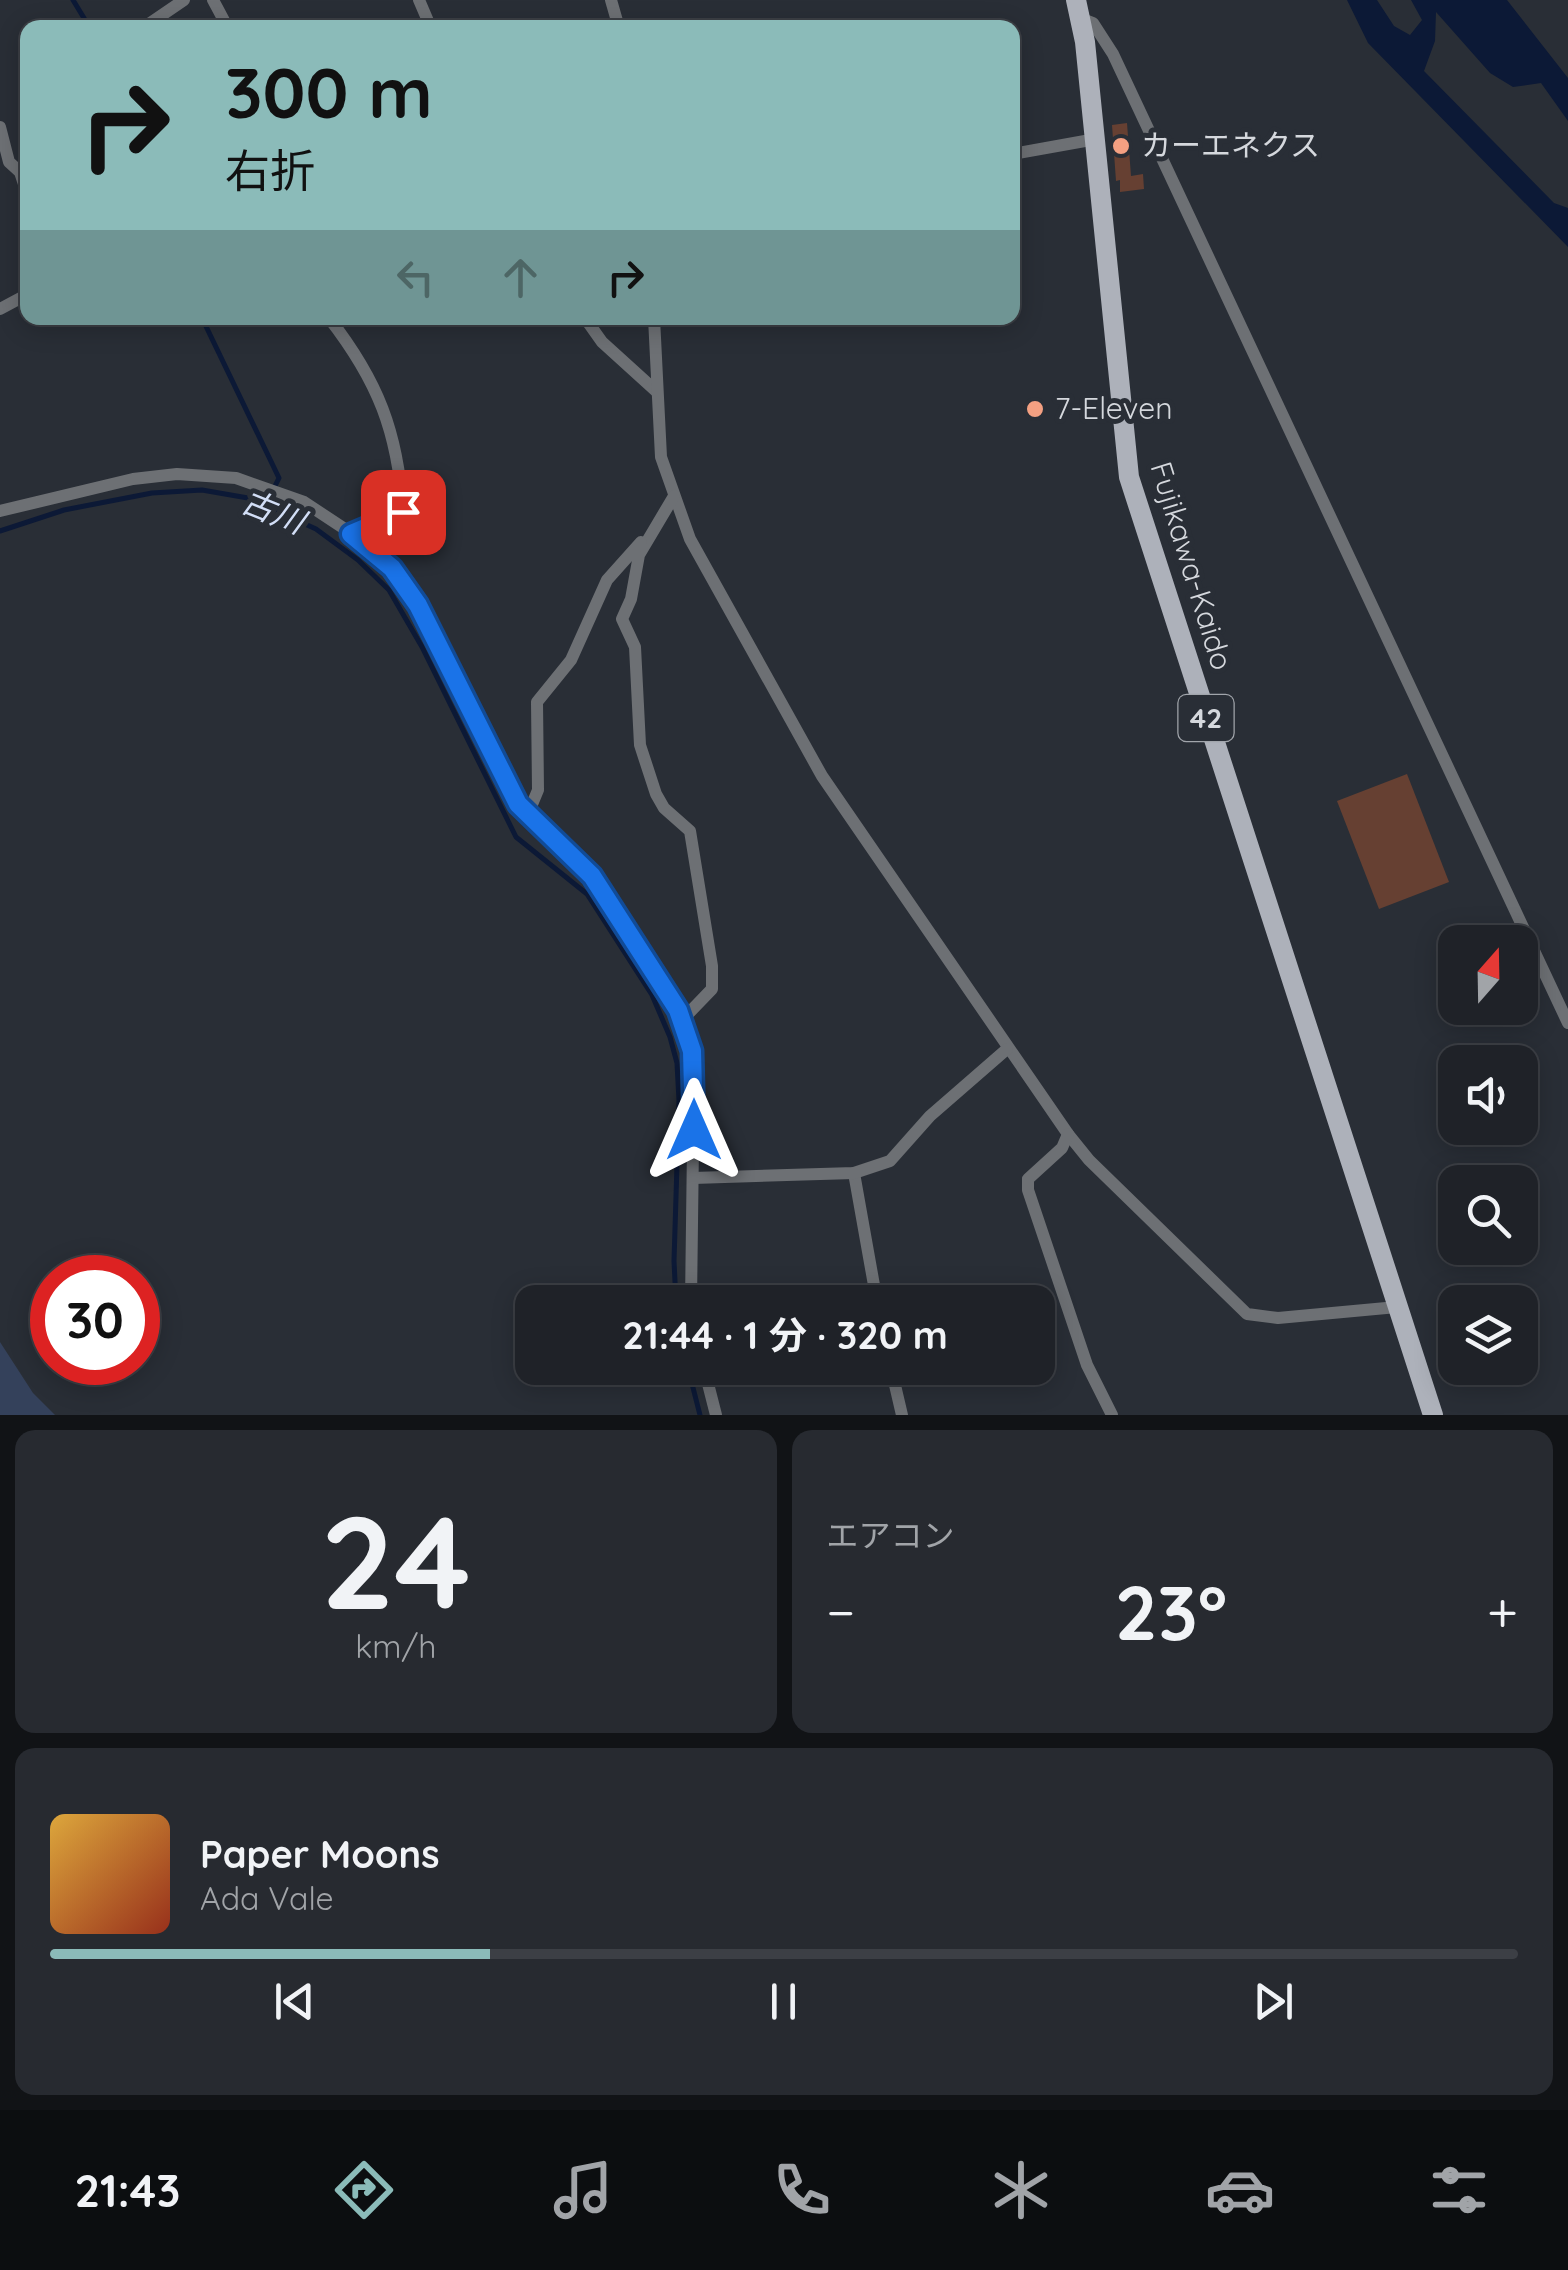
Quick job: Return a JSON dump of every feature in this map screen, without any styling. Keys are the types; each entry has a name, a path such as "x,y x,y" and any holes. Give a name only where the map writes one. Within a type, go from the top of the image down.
{"main road":[{"name":"Fujikawa-Kaido","path":"1078,9 1096,139 1129,477 1433,1415"}],"street":[{"path":"155,20 184,0"},
{"path":"1078,9 1093,22 1113,54 1568,1023"},
{"path":"0,126 9,162 20,172"},
{"path":"1020,153 1096,139"},
{"path":"334,325 360,357 378,393 400,470 403,512 351,534"},
{"path":"590,325 602,342 656,391"},
{"path":"654,325 661,456 711,580 822,776 1068,1134 1088,1160 1247,1314 1278,1318 1398,1307"},
{"path":"0,511 133,479 209,474 236,478 285,494 351,534 392,568 418,605 506,783 528,814 601,888 678,1010 689,1037 694,1067 691,1285"},
{"path":"528,814 538,790 537,702 571,660 606,580 674,496"},
{"path":"653,526 639,555 631,599 622,619 635,646 640,745 664,808 690,831 703,908 714,980 709,995 687,1015"},
{"path":"693,1178 854,1173 890,1160 930,1116 1008,1049"},
{"path":"1068,1134 1062,1148 1028,1178 1028,1190 1087,1365 1112,1415"},
{"path":"854,1173 874,1285"},
{"path":"708,1385 716,1415"},
{"path":"895,1385 902,1415"}],"shaded area":[{"path":"1347,0 1377,0 1394,26 1410,35 1422,20 1411,0 1507,0 1568,78 1568,121 1541,83 1513,87 1490,73 1436,12 1435,41 1424,71 1554,203 1568,208 1568,247 1368,43"},
{"path":"0,1342 33,1393 55,1415 0,1415"}],"building":[{"path":"1127,123 1131,176 1143,174 1144,189 1120,192 1112,125"},
{"path":"1407,774 1449,882 1379,909 1337,801"}],"waterway":[{"path":"73,0 85,20"},
{"path":"205,325 279,478 275,486"},
{"name":"古川","path":"0,531 64,510 152,493 202,490 248,498 316,529 358,560 389,590 422,647 516,837 587,894 652,995 670,1037 677,1063 679,1100 675,1285"},
{"name":"古川","path":"692,1385 700,1415"}],"place":[{"name":"カーエネクス","path":"1121,146"},
{"name":"7-Eleven","path":"1035,409"}],"route":[{"path":"403,512 351,534 392,568 418,605 518,804 592,876 678,1010 692,1051 694,1130"}]}
